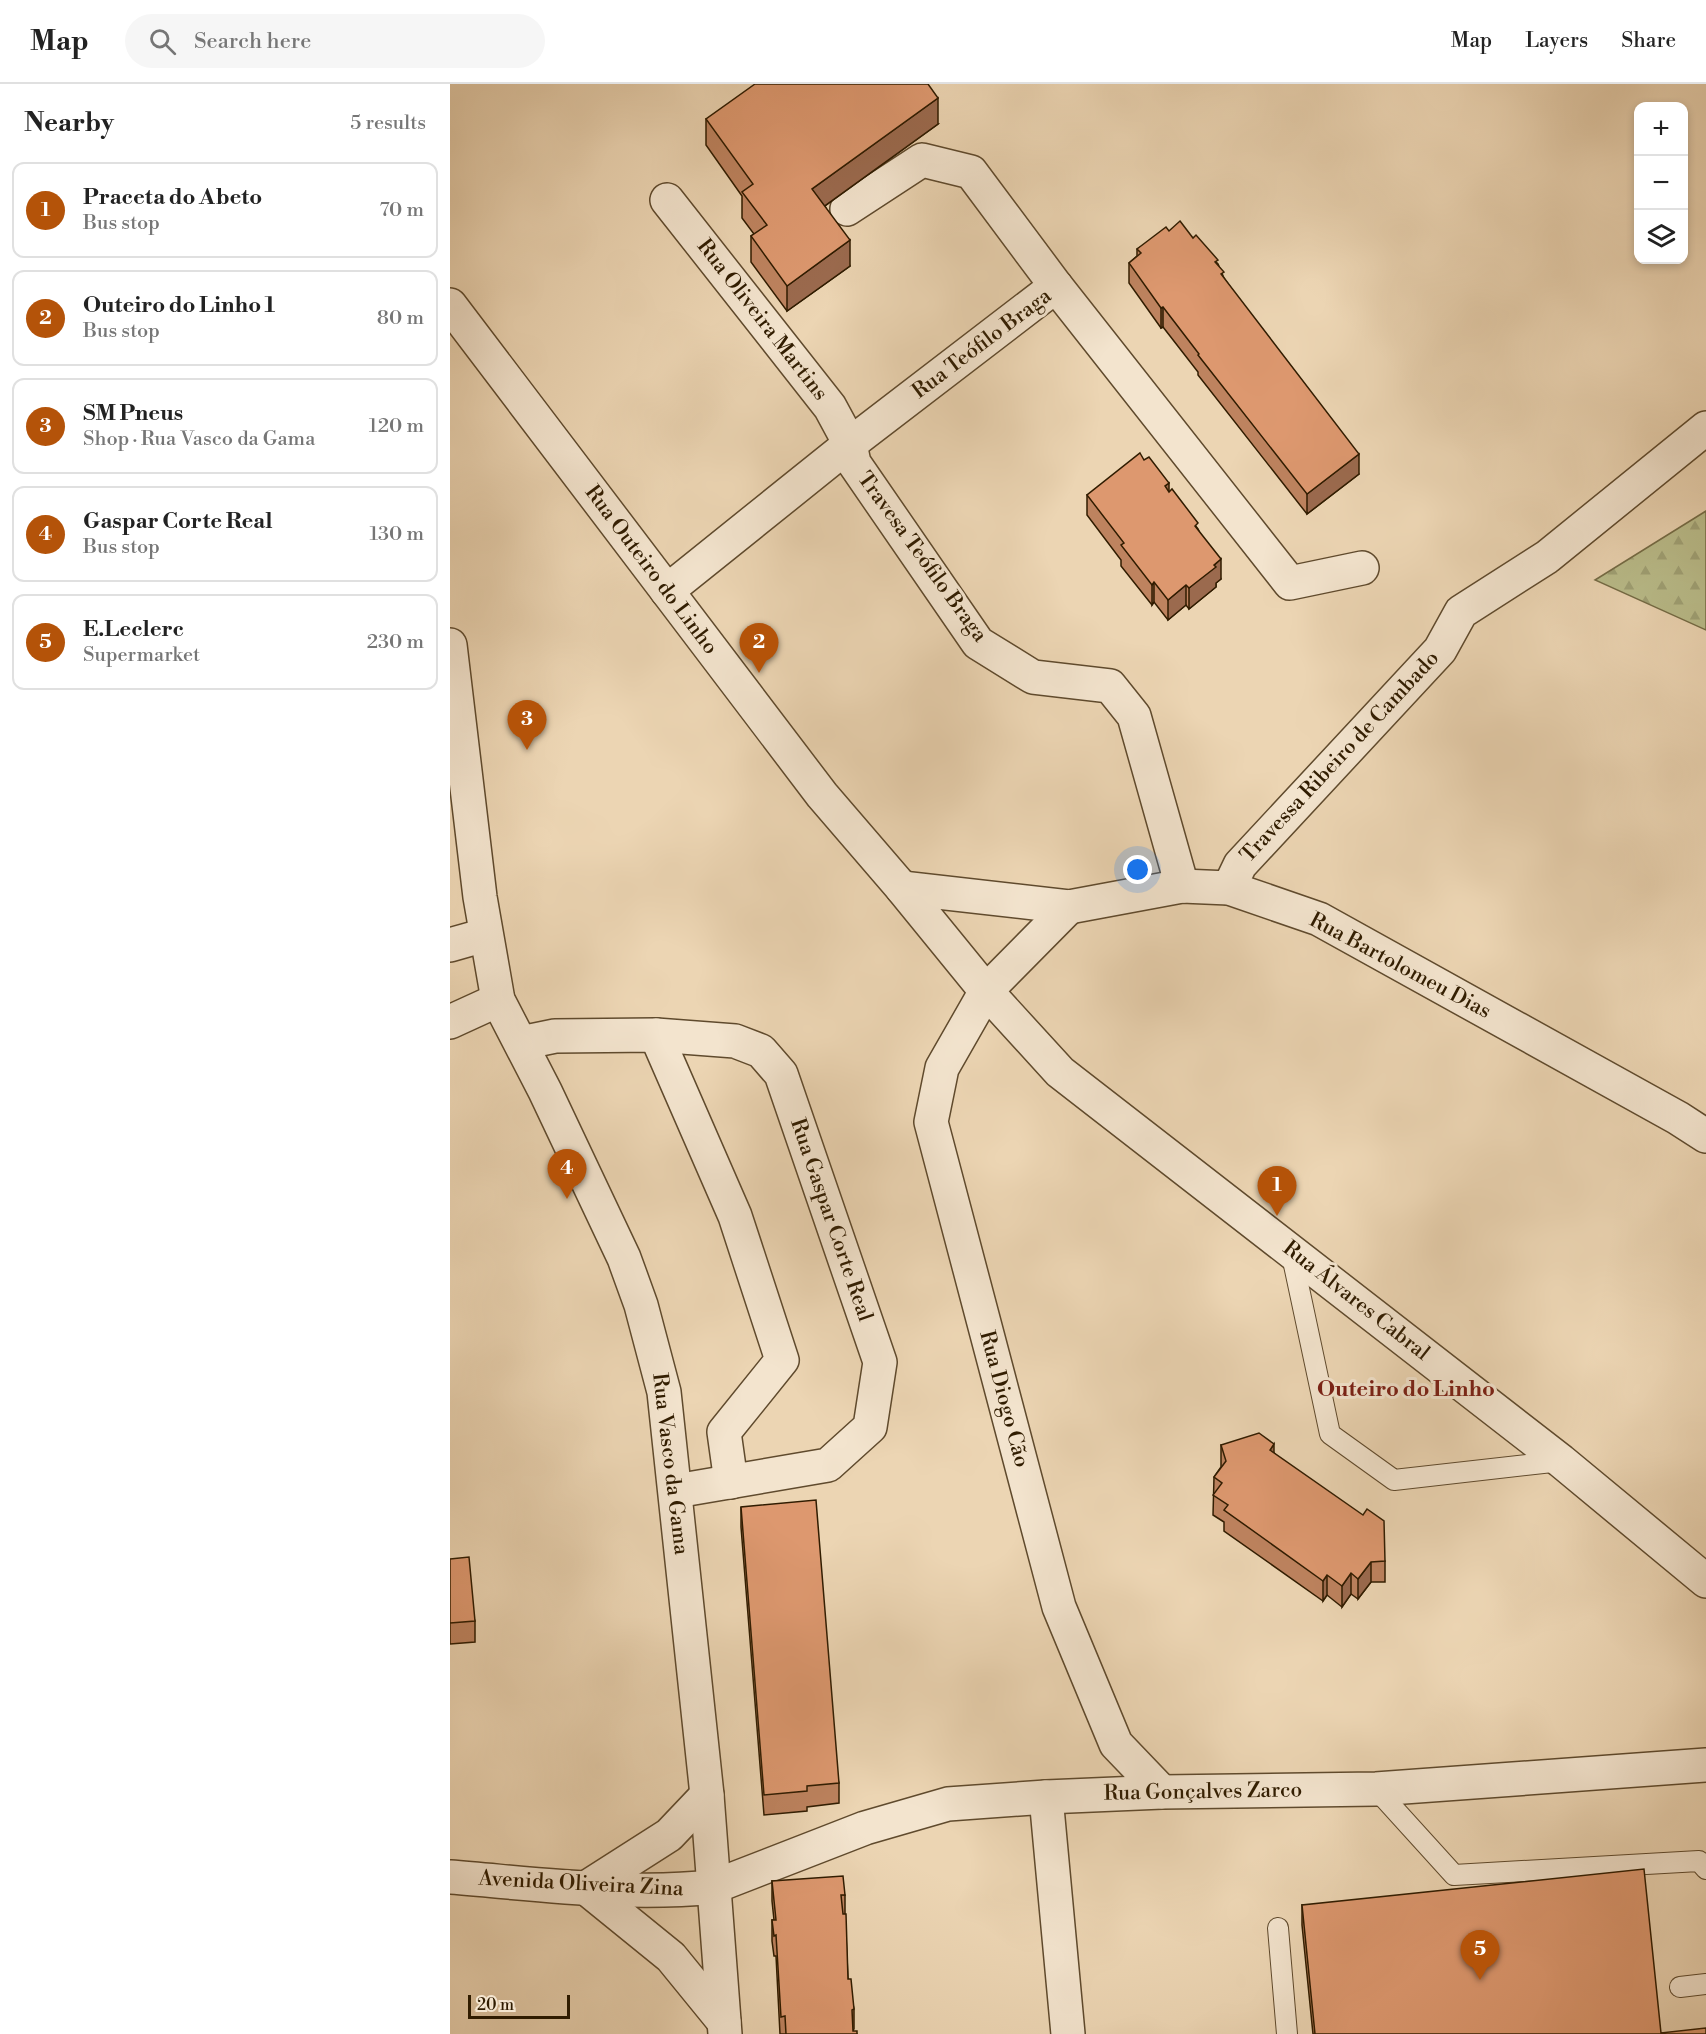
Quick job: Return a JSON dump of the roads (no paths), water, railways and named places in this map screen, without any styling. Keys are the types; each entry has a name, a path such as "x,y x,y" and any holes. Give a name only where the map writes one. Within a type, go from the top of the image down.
{"street":[{"path":"847,209 922,160 971,172 1056,286"},
{"name":"Rua Oliveira Martins","path":"667,200 830,406 850,444"},
{"name":"Rua Teófilo Braga","path":"667,591 850,444 1056,286 1290,583 1362,568"},
{"name":"Rua Outeiro do Linho","path":"450,305 822,795 986,991"},
{"name":"Travessa Ribeiro de Cambado","path":"1229,888 1240,865 1440,650 1461,612 1547,557 1706,428"},
{"name":"Travesa Teófilo Braga","path":"850,444 854,463 978,643 1033,677 1110,686 1134,716 1182,886"},
{"name":"Rua Vasco da Gama","path":"450,645 485,935 498,1000 624,1258 641,1305 664,1392 707,1795 724,2028"},
{"name":"Rua Bartolomeu Dias","path":"902,888 1069,907 1182,886 1229,888 1319,919 1678,1118 1706,1136"},
{"name":"Rua Diogo Cão","path":"1069,907 986,991 942,1068 931,1122 1059,1607 1116,1744 1162,1792"},
{"path":"450,945 485,935"},
{"name":"Rua Álvares Cabral","path":"986,991 1060,1072 1561,1461 1706,1581"},
{"path":"450,1022 498,1000"},
{"path":"657,1035 735,1216 782,1360 724,1432 731,1482"},
{"name":"Rua Gaspar Corte Real","path":"521,1043 555,1036 657,1035 735,1041 761,1051 781,1074 880,1362 870,1427 828,1465 676,1491"},
{"name":"Rua Gonçalves Zarco","path":"713,1887 865,1828 948,1804 1162,1792 1376,1789 1706,1765"},
{"path":"707,1795 669,1835 586,1888 671,1957 724,2028"},
{"path":"1046,1797 1068,2034"},
{"name":"Avenida Oliveira Zina","path":"450,1877 586,1888 676,1891 713,1887"}],"lane":[{"path":"1291,1251 1330,1434 1394,1480 1561,1461"},
{"path":"1376,1789 1454,1875 1699,1861 1706,1869"},
{"path":"1278,1928 1287,2034"},
{"path":"1680,1987 1706,1984"}],"place":[{"name":"Outeiro do Linho 1","path":"759,673"},
{"name":"SM Pneus","path":"527,750"},
{"name":"Gaspar Corte Real","path":"567,1199"},
{"name":"Praceta do Abeto","path":"1277,1216"},
{"name":"E.Leclerc","path":"1480,1980"}],"district":[{"name":"Outeiro do Linho","path":"1406,1389"}]}
